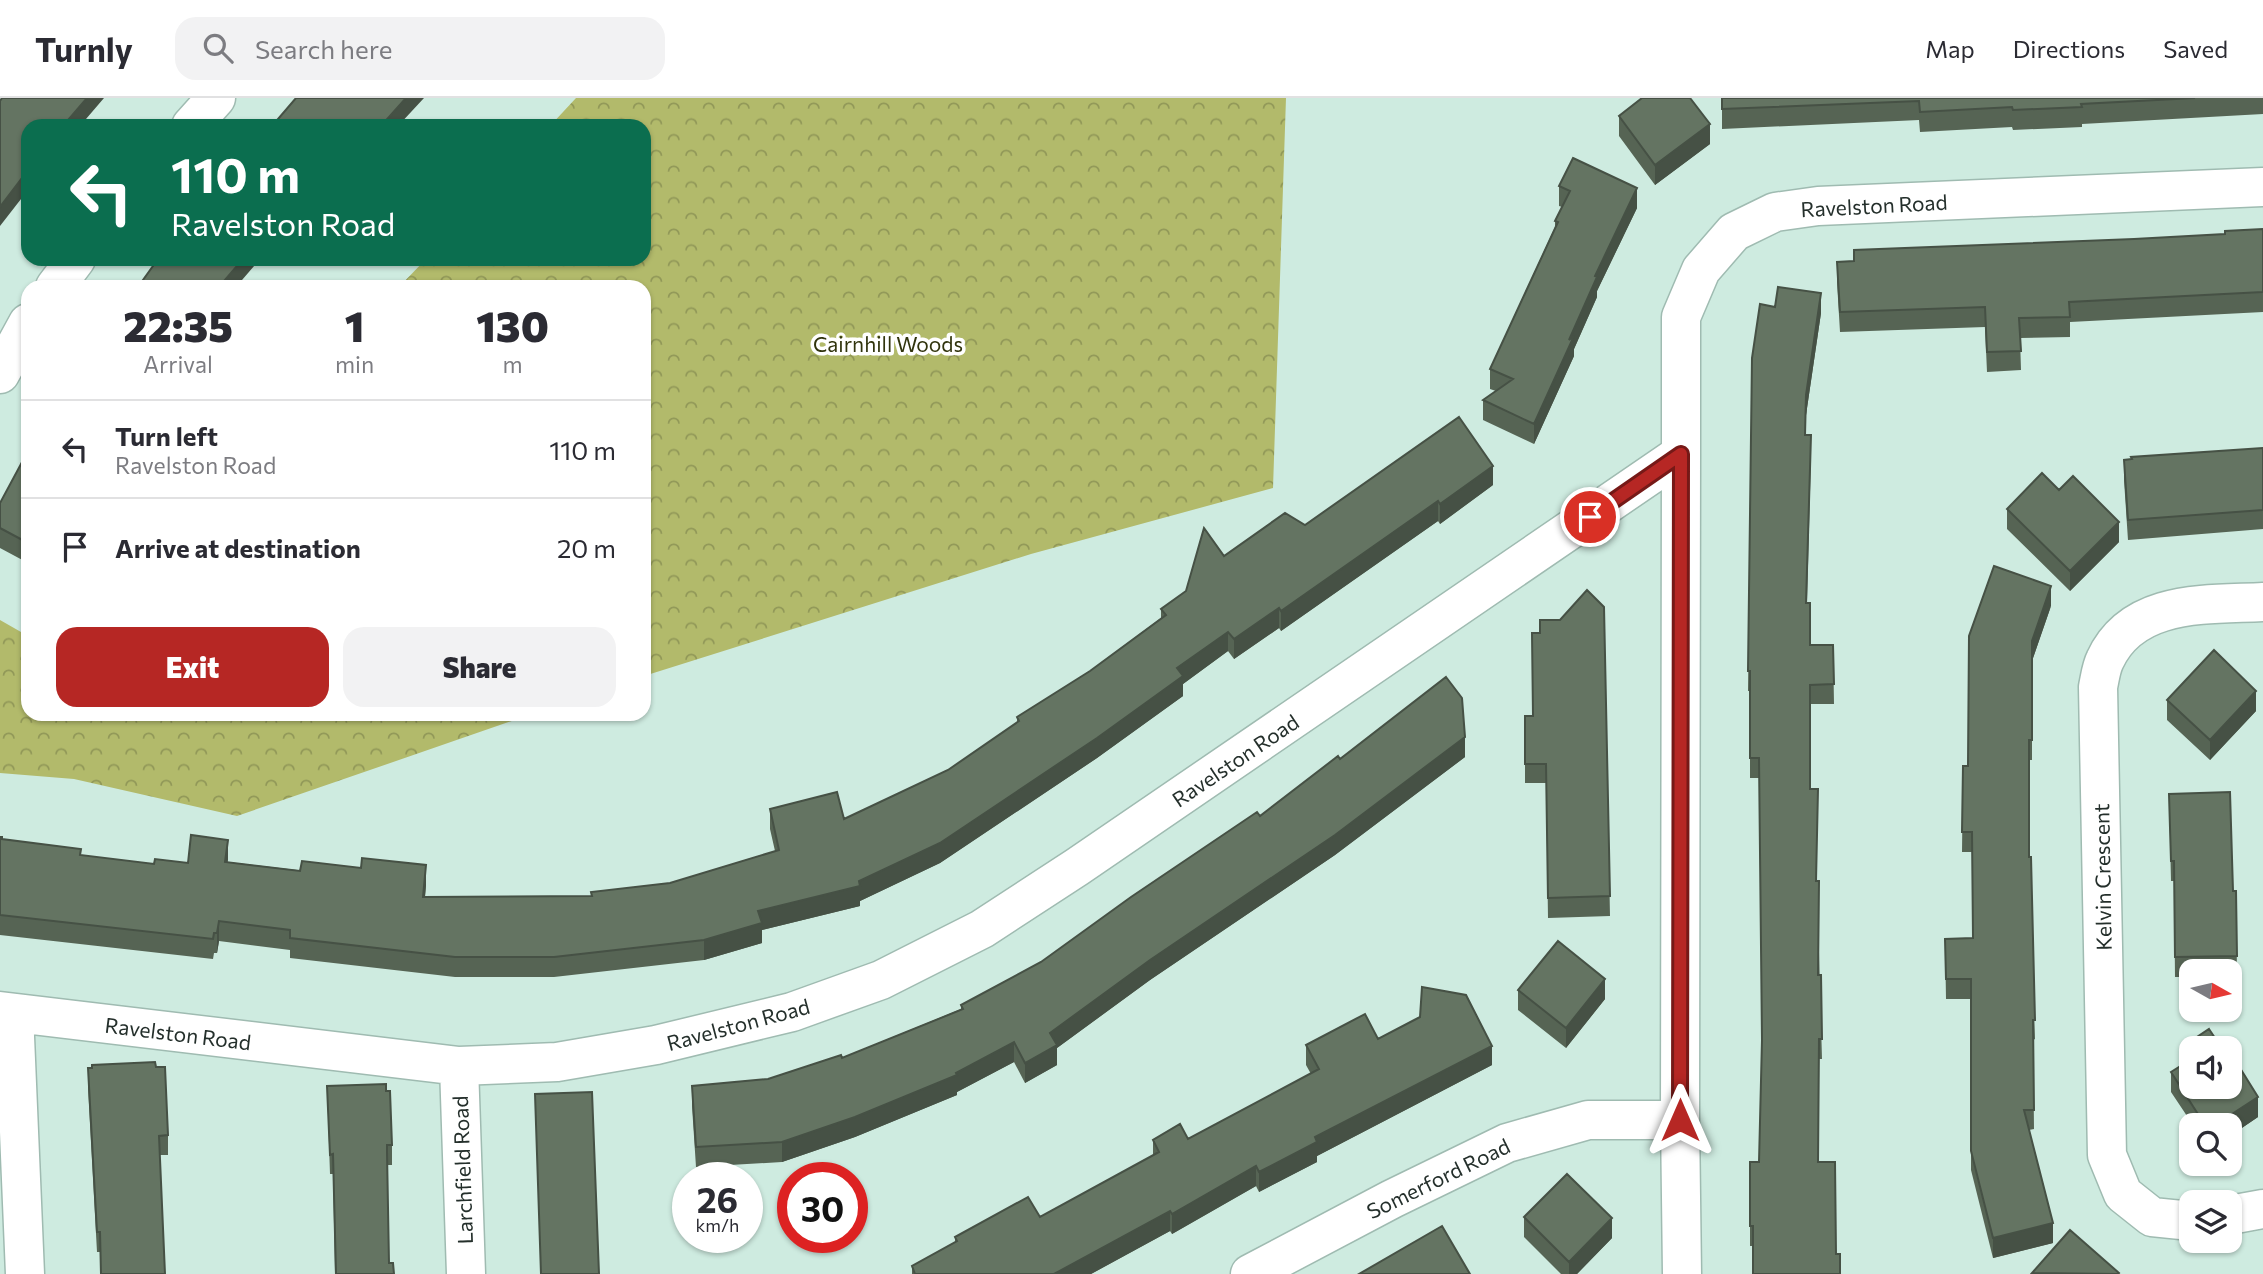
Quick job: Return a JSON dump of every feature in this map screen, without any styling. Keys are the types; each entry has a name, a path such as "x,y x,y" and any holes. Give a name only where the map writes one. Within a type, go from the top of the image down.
{"street":[{"path":"197,119 216,98"},
{"name":"Ravelston Road","path":"7,1012 458,1066 557,1062 656,1045 792,1012 881,980 982,929 1077,867 1681,454 1681,317 1700,270 1734,232 1774,212 1818,206 2263,187"},
{"path":"0,374 21,336"},
{"path":"1681,454 1682,1274"},
{"name":"Kelvin Crescent","path":"2179,1220 2152,1217 2123,1194 2107,1155 2098,687 2104,662 2117,640 2141,620 2181,606 2263,602"},
{"path":"7,1012 25,1274"},
{"name":"Larchfield Road","path":"458,1066 466,1274"},
{"name":"Somerford Road","path":"1250,1274 1392,1199 1507,1143 1588,1120 1680,1120"},
{"path":"2242,1213 2263,1209"}],"green space":[{"name":"Cairnhill Woods","path":"576,98 1286,98 1273,488 1031,554 651,674 651,280 406,280 419,266 651,266 651,119 556,119"},
{"path":"0,620 21,632 21,721 512,721 237,816 74,779 0,773"}],"building":[{"path":"2,98 87,98 69,119 21,119 21,179 0,207"},
{"path":"296,98 406,98 387,119 278,119"},
{"path":"1642,98 1690,98 1710,124 1655,165 1619,116"},
{"path":"1722,98 2195,98 2081,104 2082,107 2013,110 2012,107 1920,112 1919,101 1722,109"},
{"path":"1573,158 1637,188 1595,276 1597,277 1569,340 1574,336 1534,424 1483,400 1513,379 1490,369 1558,222 1555,221 1570,191 1559,186"},
{"path":"2263,229 2263,292 2069,302 2070,317 2019,318 2021,351 1987,352 1985,307 1840,312 1837,262 1854,261 1854,250 2134,239"},
{"path":"153,266 237,266 225,280 143,280"},
{"path":"1778,287 1821,293 1806,395 1805,435 1811,435 1806,603 1810,603 1810,645 1833,645 1834,684 1810,685 1810,789 1818,789 1816,881 1819,881 1818,975 1821,975 1822,1039 1819,1039 1818,1162 1835,1162 1836,1254 1840,1254 1840,1274 1753,1274 1750,1162 1759,1162 1762,1040 1759,758 1750,758 1748,671 1752,358 1760,304 1775,307"},
{"path":"1459,417 1493,466 1440,504 1438,501 1281,611 1279,608 1234,639 1228,632 1177,668 1183,676 1097,738 940,843 859,881 860,886 758,911 762,923 704,940 554,957 455,957 290,938 290,930 219,921 213,939 0,915 0,837 81,849 80,855 154,864 155,859 188,863 191,835 228,840 225,862 300,871 302,861 361,868 362,858 426,865 423,897 592,896 591,892 670,883 779,850 770,809 837,792 844,819 948,770 1019,721 1017,717 1090,671 1166,615 1161,609 1186,591 1204,528 1224,556 1285,513 1305,525"},
{"path":"2263,448 2263,510 2128,520 2124,460 2132,459 2131,457"},
{"path":"21,464 21,539 0,528 0,503"},
{"path":"2042,473 2059,490 2073,476 2119,522 2070,571 2007,509"},
{"path":"1994,566 2051,586 2032,641 2029,857 2035,1020 2034,1110 2024,1110 2053,1223 1993,1238 1971,1151 1971,979 1946,979 1945,939 1973,938 1972,832 1962,832 1963,766 1968,766 1969,636"},
{"path":"1587,590 1604,607 1610,896 1548,898 1546,764 1525,764 1525,716 1533,716 1532,633 1540,633 1540,620 1560,620"},
{"path":"2214,650 2256,691 2210,740 2167,700"},
{"path":"1446,677 1462,698 1465,737 1335,835 1150,960 1050,1033 1057,1045 1025,1063 1014,1042 956,1073 957,1075 855,1117 782,1142 696,1147 692,1086 768,1079 841,1055 842,1058 963,1009 961,1005 1041,962 1257,812 1260,816 1338,756 1340,759"},
{"path":"2230,792 2237,956 2175,957 2174,861 2171,861 2169,794"},
{"path":"1558,941 1605,979 1566,1028 1518,990"},
{"path":"1422,987 1466,995 1492,1046 1315,1137 1317,1142 1259,1172 1256,1166 1172,1214 1170,1211 1054,1274 915,1274 912,1266 957,1241 955,1237 1028,1197 1040,1217 1159,1152 1153,1140 1180,1124 1188,1139 1319,1069 1306,1045 1365,1014 1378,1039 1420,1017"},
{"path":"2209,1029 2214,1036 2198,1036"},
{"path":"155,1062 156,1067 165,1067 168,1135 159,1136 165,1274 101,1274 88,1068 92,1068 92,1065"},
{"path":"2179,1067 2179,1084 2171,1072"},
{"path":"2242,1071 2258,1097 2233,1113 2197,1113 2188,1099 2242,1099"},
{"path":"386,1084 386,1091 390,1091 392,1145 387,1145 389,1263 393,1263 394,1274 336,1274 333,1154 330,1155 327,1086"},
{"path":"592,1092 599,1274 541,1274 535,1094"},
{"path":"1567,1174 1612,1218 1569,1262 1524,1217"},
{"path":"1442,1226 1470,1274 1359,1274"},
{"path":"2070,1230 2119,1273 2032,1273"}],"route":[{"path":"1590,517 1681,454 1680,1120"}]}
